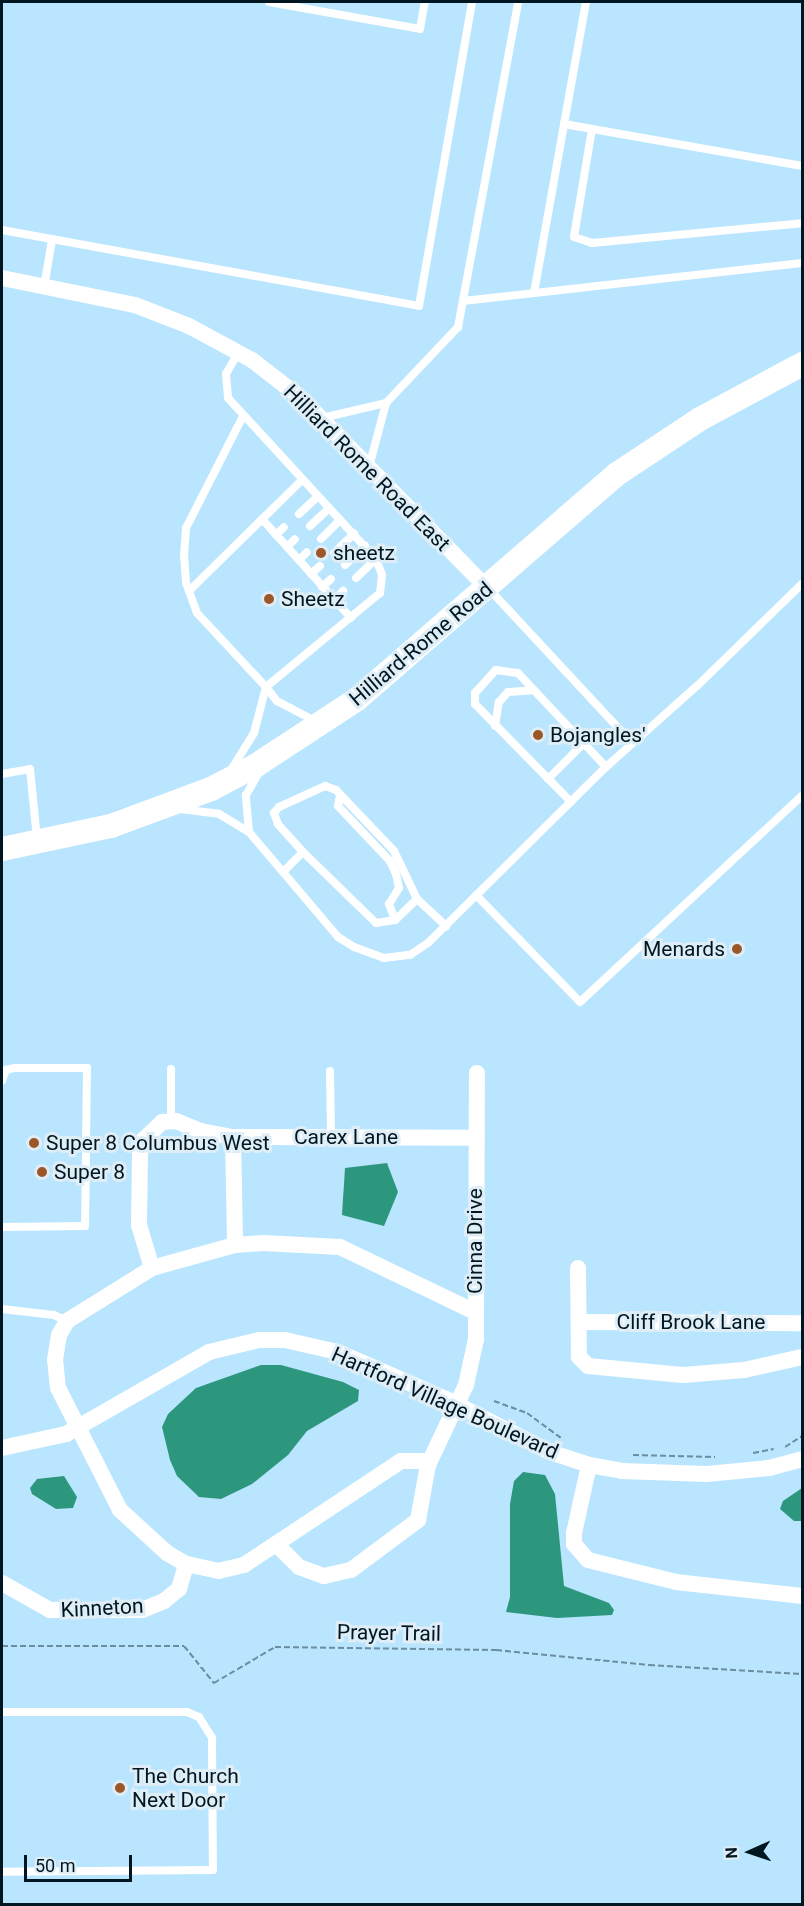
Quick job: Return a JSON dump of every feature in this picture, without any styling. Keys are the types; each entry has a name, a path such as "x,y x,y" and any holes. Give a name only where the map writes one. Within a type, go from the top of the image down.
{"main road":[{"name":"Hilliard-Rome Road","path":"2,849 89,832 151,811 218,785 271,756 356,700 488,589 617,474 700,418 802,364"}],"street":[{"name":"Hilliard Rome Road East","path":"2,278 135,305 189,326 238,353 301,398 488,589"},
{"name":"Cinna Drive","path":"278,1546 298,1567 315,1575 351,1570 418,1520 428,1465 457,1405 472,1365 475,1312 474,1138 477,1073"},
{"path":"152,1268 139,1225 140,1154 151,1129 171,1121"},
{"name":"Carex Lane","path":"171,1121 233,1137 474,1138"},
{"path":"233,1137 235,1245"},
{"path":"428,1465 423,1461 401,1461 278,1546 244,1565 219,1571 186,1564 167,1553 120,1510 58,1388 55,1360 59,1335 68,1321 152,1268 235,1245 340,1247 475,1312"},
{"path":"578,1268 579,1357 588,1366 683,1375 744,1370 802,1357"},
{"name":"Cliff Brook Lane","path":"579,1322 802,1323"},
{"name":"Hartford Village Boulevard","path":"2,1448 66,1434 183,1363 209,1352 259,1340 285,1340 338,1352 457,1405 550,1452 589,1465 622,1471 707,1473 769,1468 802,1458"},
{"path":"589,1465 574,1533 574,1544 588,1560 676,1582 802,1596"},
{"name":"Kinneton","path":"2,1583 50,1610 142,1610 164,1601 179,1589 186,1564"}],"lane":[{"path":"269,2 420,29 425,2"},
{"path":"2,230 419,306 472,2"},
{"path":"369,467 386,403 458,327 518,2"},
{"path":"534,293 586,2"},
{"path":"564,124 802,166"},
{"path":"592,129 574,237 592,243 802,223"},
{"path":"44,287 52,240"},
{"path":"463,301 802,262"},
{"path":"218,785 242,757 254,733 266,687 380,593 382,575 376,559 365,546 228,398 225,387 238,353"},
{"path":"321,419 386,403"},
{"path":"243,416 186,528 184,557 189,591 197,614 277,701 320,723"},
{"path":"189,591 302,480"},
{"path":"299,514 318,496"},
{"path":"310,526 329,508"},
{"path":"262,519 351,618"},
{"path":"321,539 340,520"},
{"path":"276,535 284,527"},
{"path":"334,553 354,534"},
{"path":"287,547 295,539"},
{"path":"345,565 365,546"},
{"path":"298,560 307,552"},
{"path":"357,578 376,559"},
{"path":"311,574 320,566"},
{"path":"322,587 331,579"},
{"path":"151,811 179,809 219,814 249,832 338,937 366,954 384,958 410,955 446,926 606,767 697,686 802,584"},
{"path":"488,589 632,743"},
{"path":"334,600 343,591"},
{"path":"571,802 480,712 475,693 496,670 518,674 606,767"},
{"path":"495,726 499,702 508,692 534,690"},
{"path":"548,779 584,743"},
{"path":"249,832 246,795 271,756"},
{"path":"2,774 30,769 38,842"},
{"path":"417,899 395,920 376,923 303,852 278,824 274,813 279,807 325,786 340,795 394,851 417,899 446,926"},
{"path":"340,795 338,806 390,861 396,874 399,888 389,904 395,920"},
{"path":"476,895 580,1002 802,796"},
{"path":"283,872 303,852"},
{"path":"2,1081 6,1070 15,1068 87,1068 85,1226 2,1227"},
{"path":"171,1069 171,1121"},
{"path":"330,1071 331,1137"},
{"path":"2,1309 54,1315 68,1321"},
{"path":"2,1713 186,1712 200,1717 212,1738 213,1870 2,1872"}],"path":[{"path":"494,1401 526,1413 564,1440"},
{"path":"748,1454 784,1448 802,1436"},
{"path":"630,1455 725,1458"},
{"name":"Prayer Trail","path":"2,1646 184,1646 214,1683 275,1647 496,1650 649,1665 802,1674"}],"shaded area":[{"path":"387,1163 398,1192 384,1226 342,1215 345,1168"},
{"path":"261,1365 281,1365 343,1382 359,1390 358,1401 307,1431 288,1455 252,1484 221,1499 199,1497 177,1476 170,1460 162,1427 168,1414 196,1388"},
{"path":"523,1472 545,1475 555,1494 564,1586 609,1603 614,1610 612,1615 557,1618 506,1612 510,1597 510,1504 514,1481"},
{"path":"64,1476 77,1497 73,1508 56,1509 32,1494 30,1488 37,1479"},
{"path":"802,1488 802,1521 794,1521 780,1509 783,1501"}],"place":[{"name":"sheetz","path":"321,553"},
{"name":"Sheetz","path":"269,599"},
{"name":"Bojangles'","path":"538,735"},
{"name":"Menards","path":"737,949"},
{"name":"Super 8 Columbus West","path":"34,1143"},
{"name":"Super 8","path":"42,1172"},
{"name":"The Church Next Door","path":"120,1788"}]}
